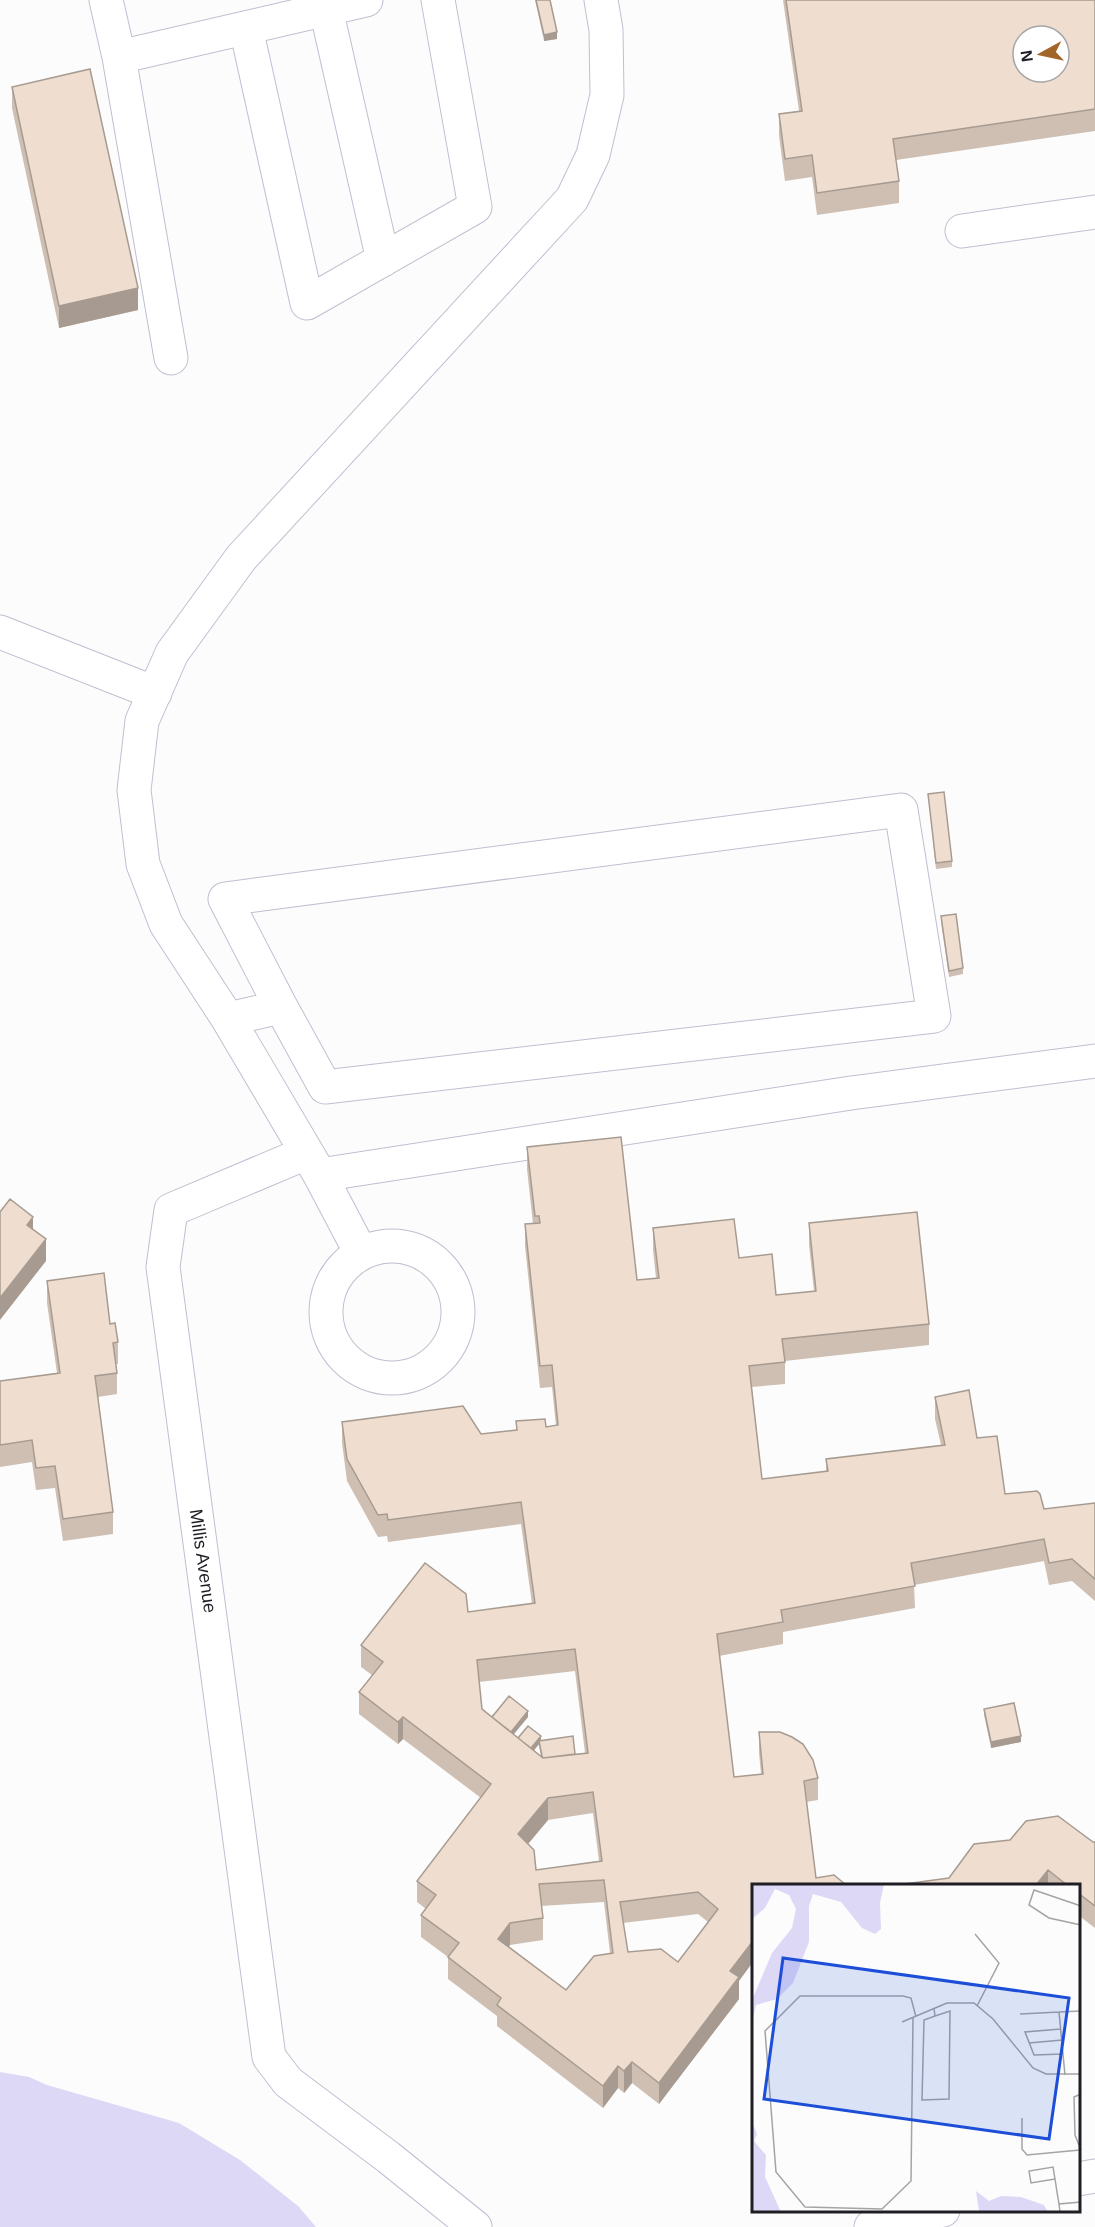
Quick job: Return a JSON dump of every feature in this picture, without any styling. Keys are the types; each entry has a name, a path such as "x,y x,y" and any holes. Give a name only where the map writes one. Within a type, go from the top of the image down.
{"street":[{"path":"106,0 119,57 171,358"},
{"path":"119,57 366,0"},
{"path":"246,28 307,303 475,207 438,0"},
{"path":"361,1253 313,1164 228,1019 166,924 143,864 134,790 141,721 172,653 241,558 572,199 593,155 607,95 606,30 601,0"},
{"path":"326,9 383,260"},
{"path":"962,231 1095,212"},
{"path":"0,632 154,693"},
{"path":"901,810 934,1016 325,1087 281,1007 225,899 901,810"},
{"path":"228,1019 281,1007"},
{"path":"313,1164 1095,1061"},
{"name":"Millis Avenue","path":"313,1164 171,1210 163,1267 269,2057 288,2082 388,2157 475,2227"},
{"path":"382,1246 404,1246 425,1254 442,1269 453,1287 458,1309 455,1331 446,1351 430,1366 411,1376 389,1378 368,1374 350,1363 335,1347 327,1326 326,1305 332,1284 344,1266 361,1253 382,1246"},
{"path":"1080,2180 1095,2176"},
{"path":"872,2227 939,2212"}],"shaded area":[{"path":"0,2072 29,2077 47,2085 179,2123 240,2160 298,2206 316,2227 0,2227"}],"building":[{"path":"536,0 550,0 557,32 544,35"},
{"path":"786,0 1095,0 1095,109 893,139 899,181 817,193 812,155 785,159 779,114 802,111"},
{"path":"90,69 138,288 59,306 12,87"},
{"path":"944,792 952,861 936,863 928,794"},
{"path":"956,914 963,968 949,971 941,916"},
{"path":"621,1137 637,1280 659,1278 653,1228 734,1219 739,1258 772,1254 776,1295 816,1291 809,1223 917,1212 929,1324 782,1339 785,1362 749,1366 762,1479 828,1471 826,1459 945,1445 935,1397 969,1390 977,1438 997,1436 1005,1494 1037,1491 1044,1509 1095,1503 1095,1579 1072,1559 1049,1563 1044,1539 911,1563 915,1586 781,1610 783,1622 717,1634 734,1777 763,1774 759,1732 780,1732 803,1744 813,1760 818,1778 804,1781 816,1878 834,1875 845,1884 752,1884 752,1942 730,1971 739,1977 659,2083 632,2062 624,2071 618,2066 603,2086 497,2005 501,1998 448,1957 459,1943 421,1915 436,1895 417,1881 491,1784 403,1717 398,1722 359,1692 383,1662 361,1645 425,1563 466,1594 468,1612 535,1603 521,1502 388,1520 387,1514 378,1515 347,1459 342,1422 463,1406 481,1434 517,1430 516,1421 545,1419 546,1427 558,1425 552,1365 540,1366 525,1224 540,1223 539,1216 535,1216 527,1147","holes":["575,1649 588,1753 543,1758 482,1709 477,1660","593,1792 602,1861 536,1870 534,1850 518,1834 548,1798","604,1880 613,1953 594,1956 566,1990 498,1939 510,1923 543,1918 539,1884","698,1892 718,1909 678,1962 661,1949 628,1952 620,1902"]},
{"path":"10,1199 33,1217 27,1225 46,1239 0,1298 0,1212"},
{"path":"104,1273 110,1324 115,1323 118,1342 113,1343 117,1373 95,1376 113,1512 63,1519 55,1466 36,1468 32,1440 0,1445 0,1381 60,1373 47,1281"},
{"path":"509,1696 528,1711 511,1732 492,1717"},
{"path":"1014,1703 1021,1736 991,1742 984,1709"},
{"path":"528,1726 541,1736 531,1748 518,1738"},
{"path":"573,1736 575,1754 543,1758 539,1741"},
{"path":"1058,1816 1095,1842 1095,1906 1080,1895 1080,1884 1066,1884 1048,1870 1037,1884 904,1884 949,1878 974,1844 1010,1840 1026,1821"}]}
